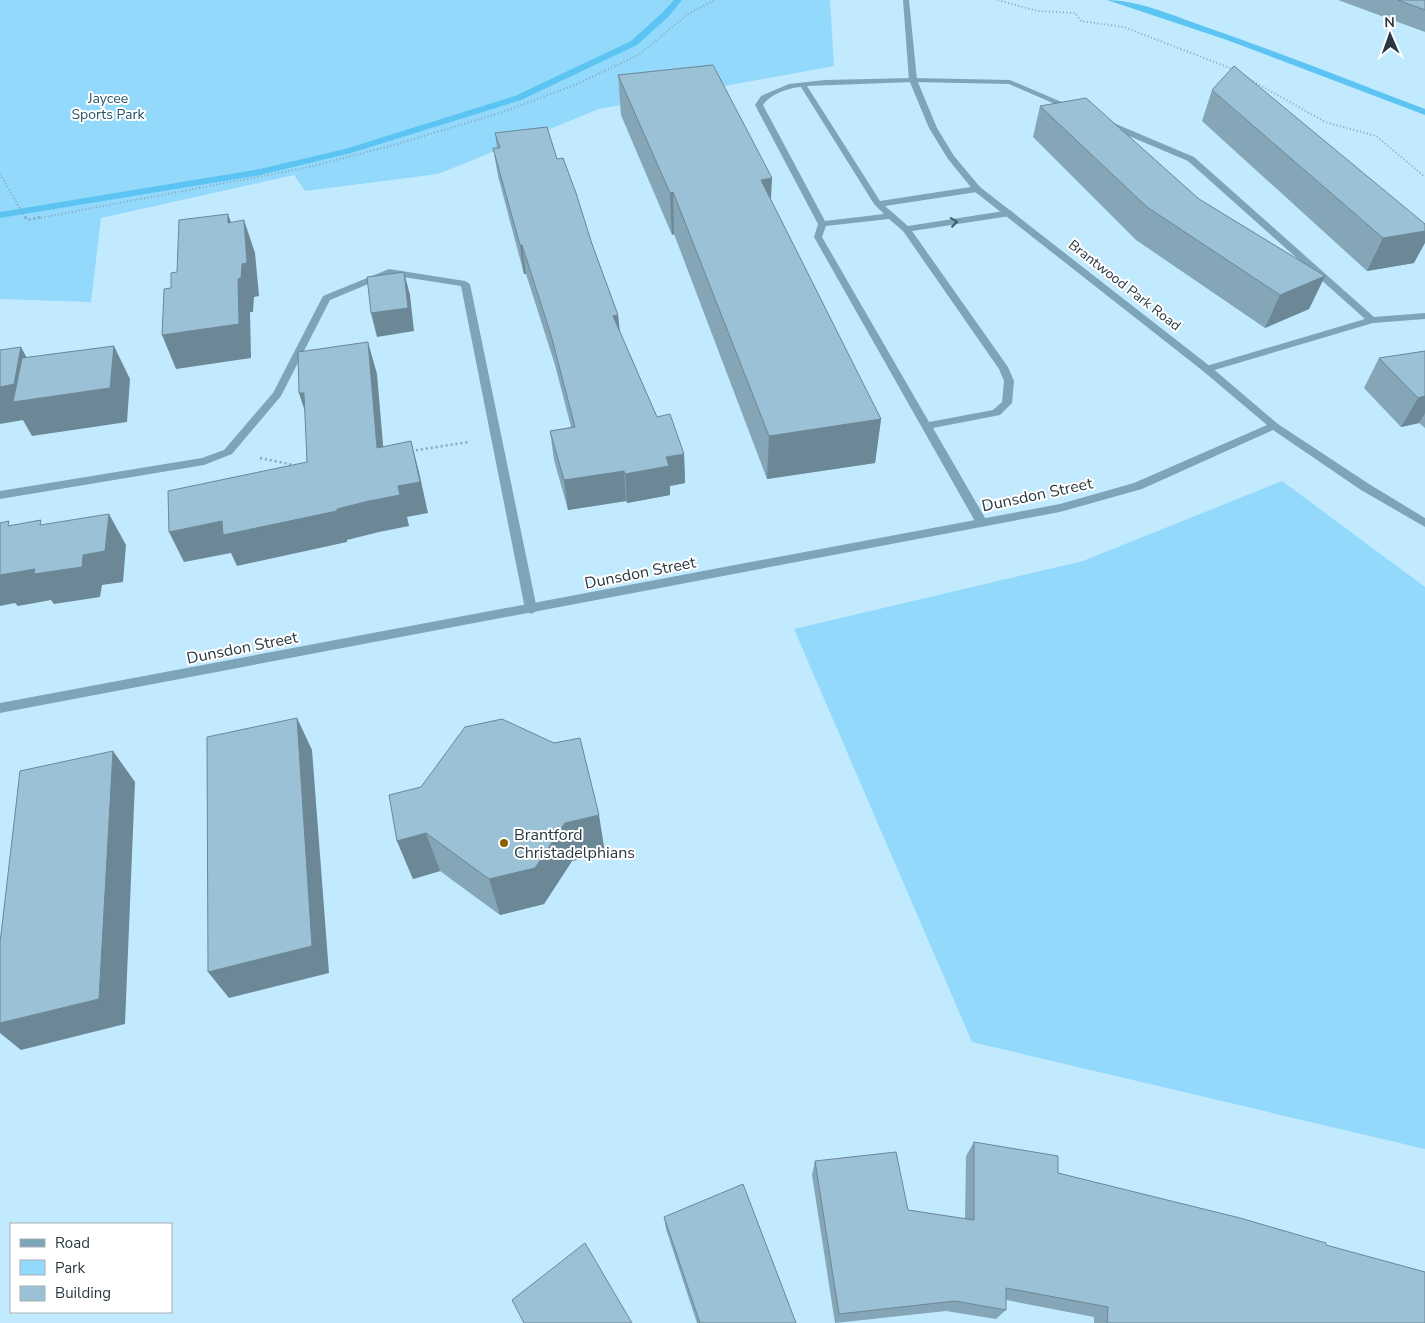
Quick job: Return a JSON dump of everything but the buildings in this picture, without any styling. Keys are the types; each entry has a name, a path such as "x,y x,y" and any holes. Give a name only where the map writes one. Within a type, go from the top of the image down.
{"street":[{"name":"Brantwood Park Road","path":"906,0 912,80 933,128 951,157 978,189 1207,369 1274,426 1365,488 1425,523"},
{"path":"982,522 818,237 822,224 759,105 764,98 789,86 825,82 912,80 1010,82 1082,113"},
{"path":"802,85 878,204 906,229 1004,369 1009,381 1006,403 996,413 927,426"},
{"path":"1100,120 1191,159 1372,320"},
{"path":"878,204 978,189"},
{"path":"906,229 1010,213"},
{"path":"822,224 891,216"},
{"path":"0,495 204,460 228,452 276,394 326,298 389,272 465,284 531,609"},
{"path":"1207,369 1372,320 1425,316"},
{"name":"Dunsdon Street","path":"0,708 1060,508 1117,494 1158,478 1274,426"}],"path":[{"path":"0,174 27,220 305,168 394,145 503,112 577,84 640,54 689,13 715,0"},
{"path":"998,0 1038,12 1075,13 1081,21 1124,27 1231,68 1325,122 1376,136 1425,177"},
{"path":"410,451 497,438"},
{"path":"228,452 305,467"}],"green space":[{"name":"Jaycee Sports Park","path":"0,0 830,0 834,66 599,109 438,174 305,191 294,175 101,218 91,302 0,299"},
{"path":"1282,481 1425,587 1425,1149 972,1042 794,629 1083,561"}],"waterway":[{"path":"0,215 260,172 348,151 518,98 634,43 665,15 678,0"},
{"path":"1111,0 1191,24 1425,112"}],"place":[{"name":"Brantford Christadelphians","path":"504,843"}]}
